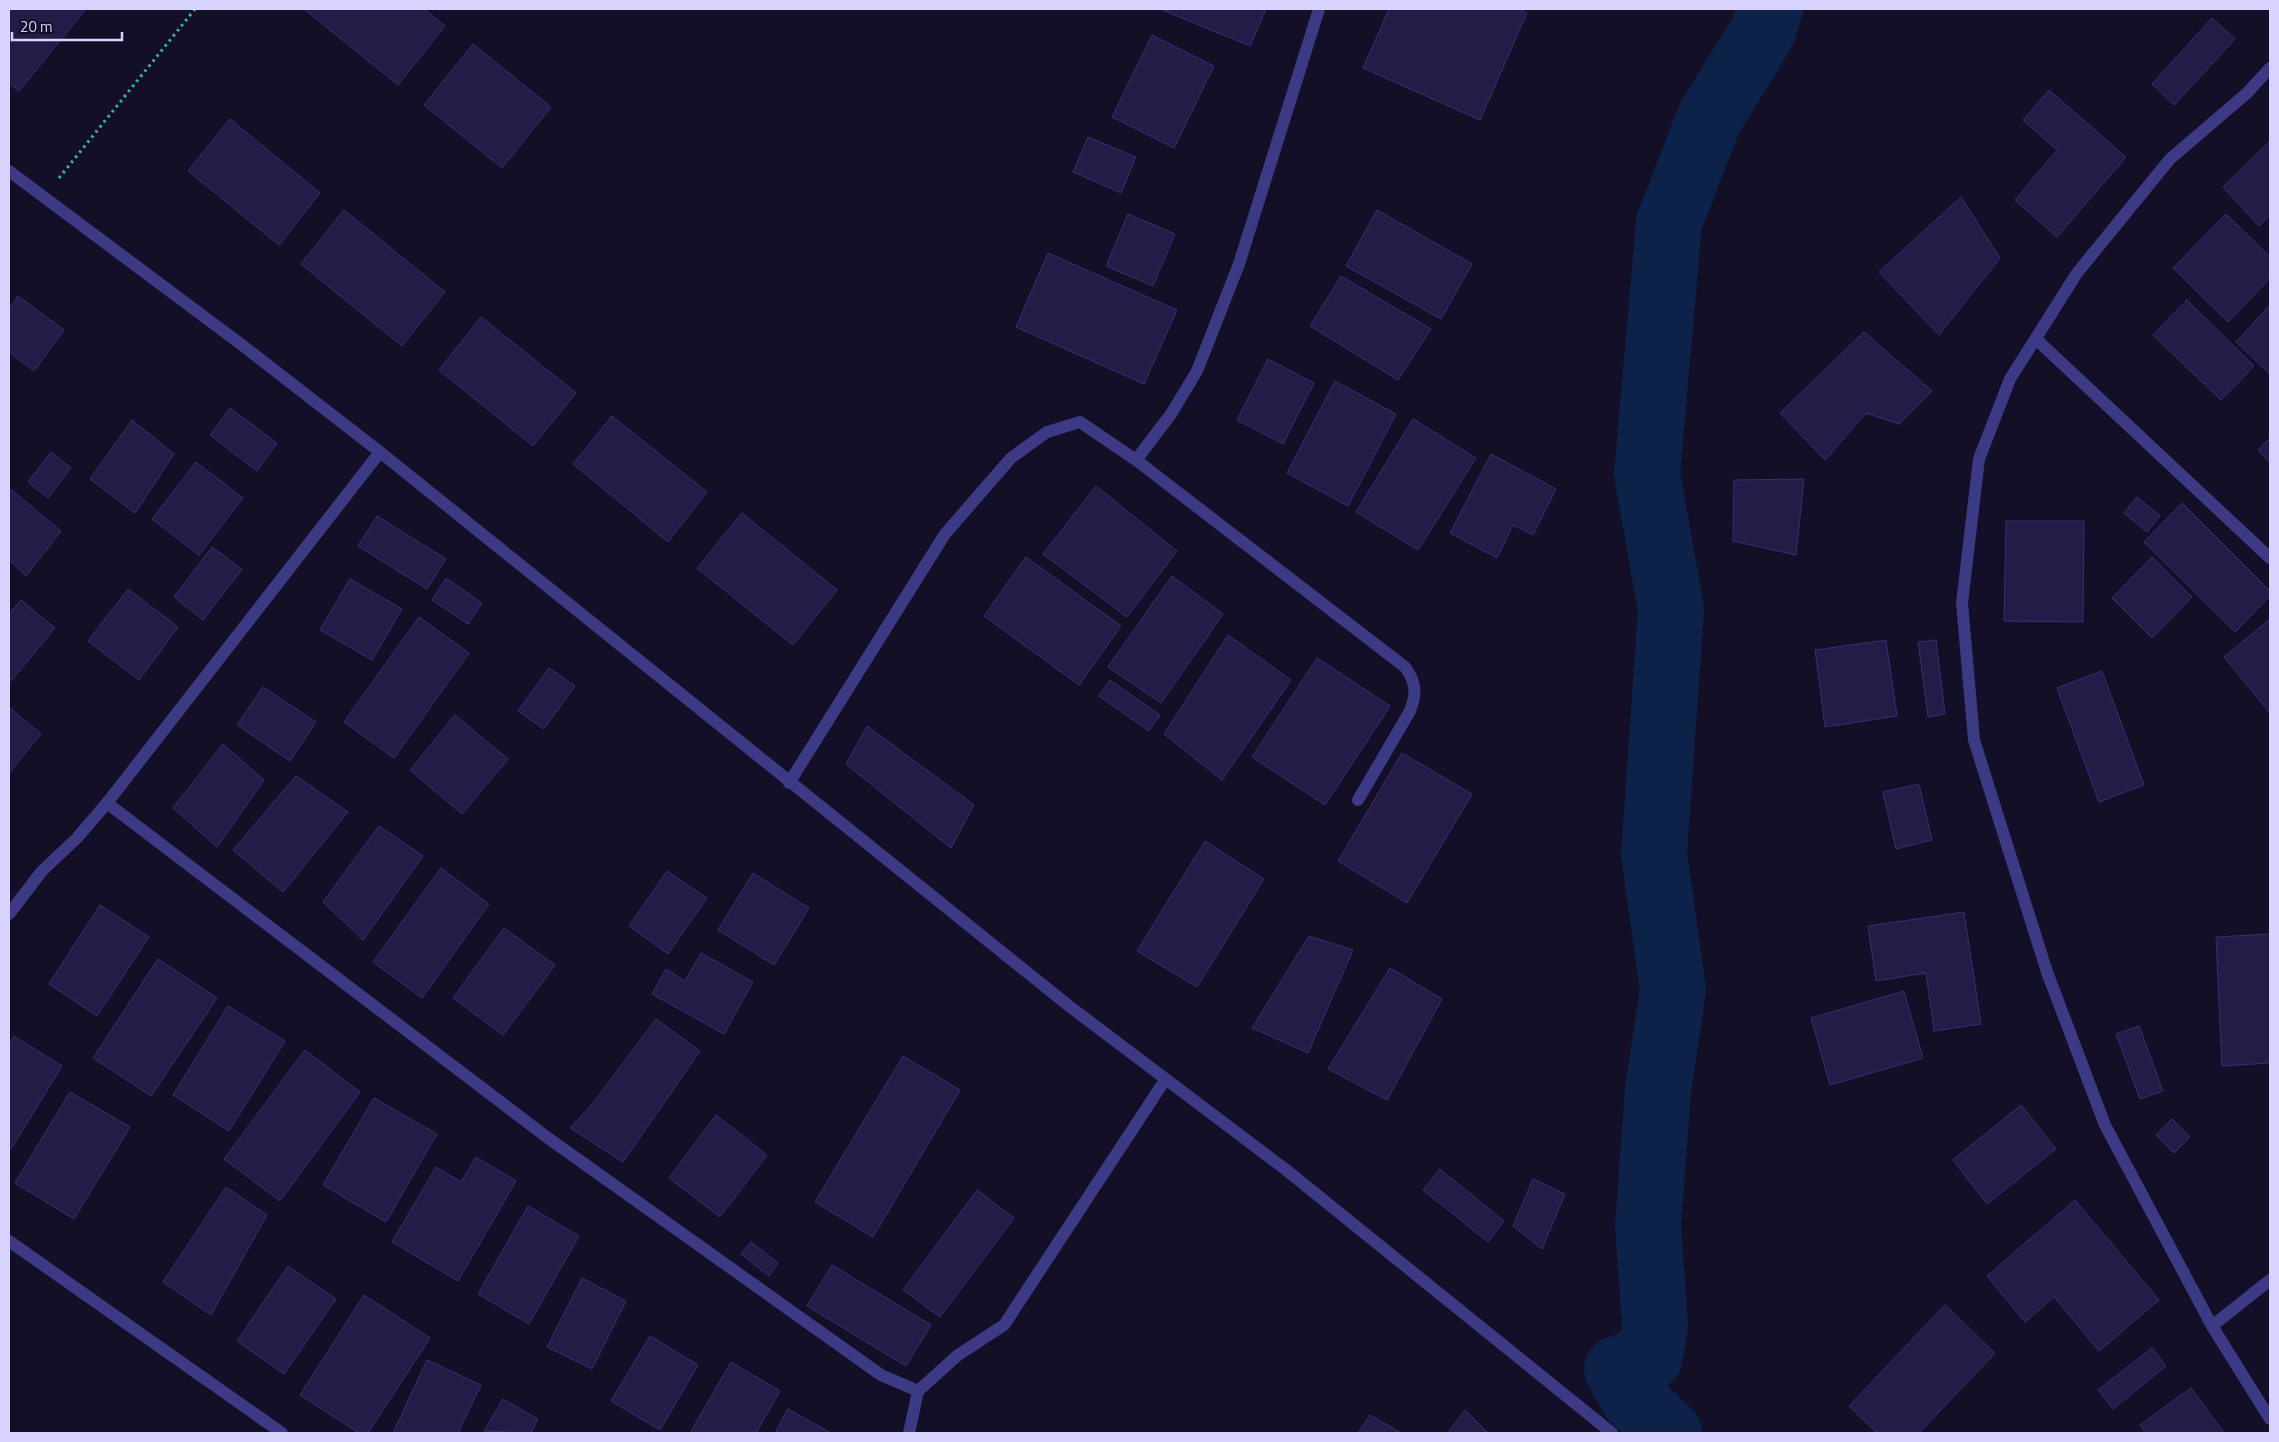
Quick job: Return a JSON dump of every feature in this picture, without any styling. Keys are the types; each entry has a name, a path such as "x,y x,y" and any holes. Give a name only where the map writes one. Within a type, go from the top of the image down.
{"street":[{"path":"1136,460 1171,414 1201,362 1239,264 1319,9"},
{"path":"2270,68 2247,93 2170,159 2077,273 2010,379 1978,467 1962,603 1974,740 2047,972 2106,1125 2212,1326 2270,1419"},
{"path":"9,171 242,345 380,452 664,679 789,783 1165,1080 1285,1169 1612,1433"},
{"path":"2036,340 2270,558"},
{"path":"789,783 945,534 1011,458 1047,432 1080,422 1136,460 1405,667 1412,677 1415,698 1410,712 1358,800"},
{"path":"9,914 42,871 77,838 107,803 380,452"},
{"path":"107,803 548,1138 881,1375 918,1391"},
{"path":"909,1433 918,1391 958,1355 1004,1325 1165,1080"},
{"path":"9,1241 282,1433"},
{"path":"2212,1326 2270,1280"}],"path":[{"path":"43,198 195,9"}],"building":[{"path":"9,9 86,9 19,91 9,83"},
{"path":"304,9 424,9 445,26 398,85"},
{"path":"1160,9 1266,9 1250,46"},
{"path":"1389,9 1519,9 1527,13 1480,120 1363,68"},
{"path":"2212,18 2235,39 2174,105 2152,84"},
{"path":"1152,35 1214,66 1174,148 1112,117"},
{"path":"473,44 551,107 502,168 424,105"},
{"path":"2049,90 2126,157 2057,237 2015,200 2057,150 2023,120"},
{"path":"230,119 320,193 279,245 188,171"},
{"path":"1088,137 1136,157 1121,193 1073,172"},
{"path":"2270,141 2270,215 2259,226 2223,187"},
{"path":"1961,197 2000,258 1939,335 1879,272"},
{"path":"344,210 445,292 402,346 301,264"},
{"path":"1377,210 1472,264 1441,319 1346,266"},
{"path":"1128,214 1175,234 1153,286 1106,266"},
{"path":"2226,214 2270,257 2270,278 2228,322 2173,268"},
{"path":"1048,253 1177,310 1144,384 1016,327"},
{"path":"1341,276 1431,329 1398,380 1310,326"},
{"path":"18,296 64,330 34,371 9,352 9,310"},
{"path":"2187,300 2254,366 2221,400 2153,335"},
{"path":"2270,305 2270,374 2236,342"},
{"path":"481,317 576,393 533,446 439,370"},
{"path":"1864,332 1932,391 1899,424 1866,413 1825,460 1780,413"},
{"path":"1268,359 1314,383 1283,444 1237,420"},
{"path":"1335,381 1396,414 1348,506 1287,473"},
{"path":"230,408 277,443 257,471 210,435"},
{"path":"612,416 707,492 668,542 573,464"},
{"path":"1413,419 1476,458 1418,550 1356,512"},
{"path":"132,420 174,454 135,513 90,479"},
{"path":"2270,438 2270,463 2258,450"},
{"path":"51,452 71,468 48,498 28,482"},
{"path":"1491,454 1556,489 1533,535 1513,525 1497,558 1450,533"},
{"path":"196,462 243,498 199,555 152,519"},
{"path":"1804,479 1796,555 1733,541 1734,480"},
{"path":"1096,486 1177,551 1127,617 1043,554"},
{"path":"9,488 61,531 26,576 9,560"},
{"path":"2137,497 2160,516 2147,532 2124,513"},
{"path":"2182,503 2270,591 2270,596 2235,632 2144,542"},
{"path":"742,513 837,590 793,645 697,568"},
{"path":"377,516 446,559 427,589 358,546"},
{"path":"2006,521 2084,521 2083,622 2004,621"},
{"path":"212,547 242,569 203,620 174,597"},
{"path":"1026,557 1121,626 1079,685 984,616"},
{"path":"2152,557 2192,597 2152,638 2112,598"},
{"path":"1172,576 1223,614 1161,703 1108,667"},
{"path":"446,578 482,603 468,624 432,600"},
{"path":"350,579 402,609 372,660 320,630"},
{"path":"128,589 178,627 139,680 88,641"},
{"path":"21,600 55,628 11,681 9,679 9,614"},
{"path":"419,617 469,653 394,758 344,722"},
{"path":"2269,620 2270,622 2270,713 2224,657"},
{"path":"1228,635 1291,680 1222,780 1164,734"},
{"path":"1886,640 1897,716 1825,727 1815,650"},
{"path":"1936,640 1945,714 1928,717 1918,642"},
{"path":"1317,658 1390,706 1325,805 1252,757"},
{"path":"549,668 575,686 544,729 518,711"},
{"path":"2102,671 2144,785 2099,802 2057,688"},
{"path":"1110,680 1160,715 1149,731 1099,696"},
{"path":"263,687 316,722 290,761 237,725"},
{"path":"9,707 41,734 9,773"},
{"path":"455,715 508,759 462,814 410,770"},
{"path":"867,726 974,805 951,848 846,764"},
{"path":"223,744 264,780 217,847 173,808"},
{"path":"1402,753 1472,794 1407,903 1338,861"},
{"path":"296,776 348,812 283,892 233,850"},
{"path":"1919,784 1932,840 1896,849 1883,792"},
{"path":"379,826 423,856 363,940 323,902"},
{"path":"1205,841 1264,879 1197,987 1137,951"},
{"path":"441,868 489,904 422,998 373,962"},
{"path":"667,871 707,898 668,954 629,926"},
{"path":"753,873 809,908 774,965 718,930"},
{"path":"100,905 149,937 97,1016 49,984"},
{"path":"1964,912 1981,1024 1934,1031 1926,973 1876,981 1868,926"},
{"path":"504,928 555,965 503,1035 453,998"},
{"path":"2270,934 2270,1063 2222,1066 2216,937"},
{"path":"1309,936 1353,950 1308,1053 1252,1028"},
{"path":"701,953 753,982 724,1034 652,994 666,969 685,981"},
{"path":"158,959 217,998 151,1096 93,1058"},
{"path":"1390,968 1442,999 1387,1100 1328,1069"},
{"path":"1904,991 1923,1058 1830,1085 1811,1018"},
{"path":"228,1006 285,1041 229,1131 173,1095"},
{"path":"656,1019 700,1051 623,1162 570,1128 593,1103"},
{"path":"2139,1026 2163,1091 2140,1099 2116,1034"},
{"path":"14,1036 62,1066 11,1149 9,1147 9,1044"},
{"path":"305,1050 360,1092 280,1201 224,1159"},
{"path":"903,1056 960,1090 873,1237 815,1202"},
{"path":"70,1092 130,1127 74,1219 15,1183"},
{"path":"374,1098 437,1134 386,1222 323,1185"},
{"path":"2021,1105 2056,1149 1987,1204 1953,1160"},
{"path":"716,1115 767,1155 720,1217 669,1178"},
{"path":"2172,1119 2190,1137 2174,1153 2156,1135"},
{"path":"476,1157 516,1181 458,1281 392,1242 436,1167 461,1182"},
{"path":"1440,1169 1504,1221 1488,1242 1423,1190"},
{"path":"1533,1179 1565,1194 1542,1249 1513,1226"},
{"path":"226,1187 267,1215 211,1315 163,1282"},
{"path":"977,1190 1014,1218 940,1317 903,1290"},
{"path":"2075,1200 2159,1300 2099,1351 2054,1297 2025,1322 1987,1276"},
{"path":"528,1206 579,1236 529,1324 478,1294"},
{"path":"751,1242 778,1263 769,1276 741,1254"},
{"path":"832,1265 931,1325 906,1366 807,1306"},
{"path":"288,1266 336,1299 284,1374 237,1341"},
{"path":"582,1278 626,1301 592,1369 547,1347"},
{"path":"364,1295 430,1338 368,1433 359,1433 300,1395"},
{"path":"1945,1305 1995,1353 1919,1433 1877,1433 1849,1406"},
{"path":"650,1336 698,1365 660,1430 611,1401"},
{"path":"2152,1348 2166,1366 2113,1409 2098,1390"},
{"path":"427,1360 481,1385 458,1433 393,1433"},
{"path":"731,1362 780,1391 756,1433 690,1433"},
{"path":"2191,1388 2224,1433 2146,1433 2140,1425"},
{"path":"503,1399 538,1419 531,1433 484,1431"},
{"path":"788,1409 831,1433 775,1433"},
{"path":"1465,1410 1487,1432 1486,1433 1448,1433"},
{"path":"1370,1415 1401,1433 1358,1433"}],"waterway":[{"path":"1669,1433 1633,1398 1617,1369 1650,1357 1655,1325 1648,1226 1658,1090 1673,990 1654,854 1671,610 1647,474 1669,223 1709,119 1763,31 1770,9"}]}
